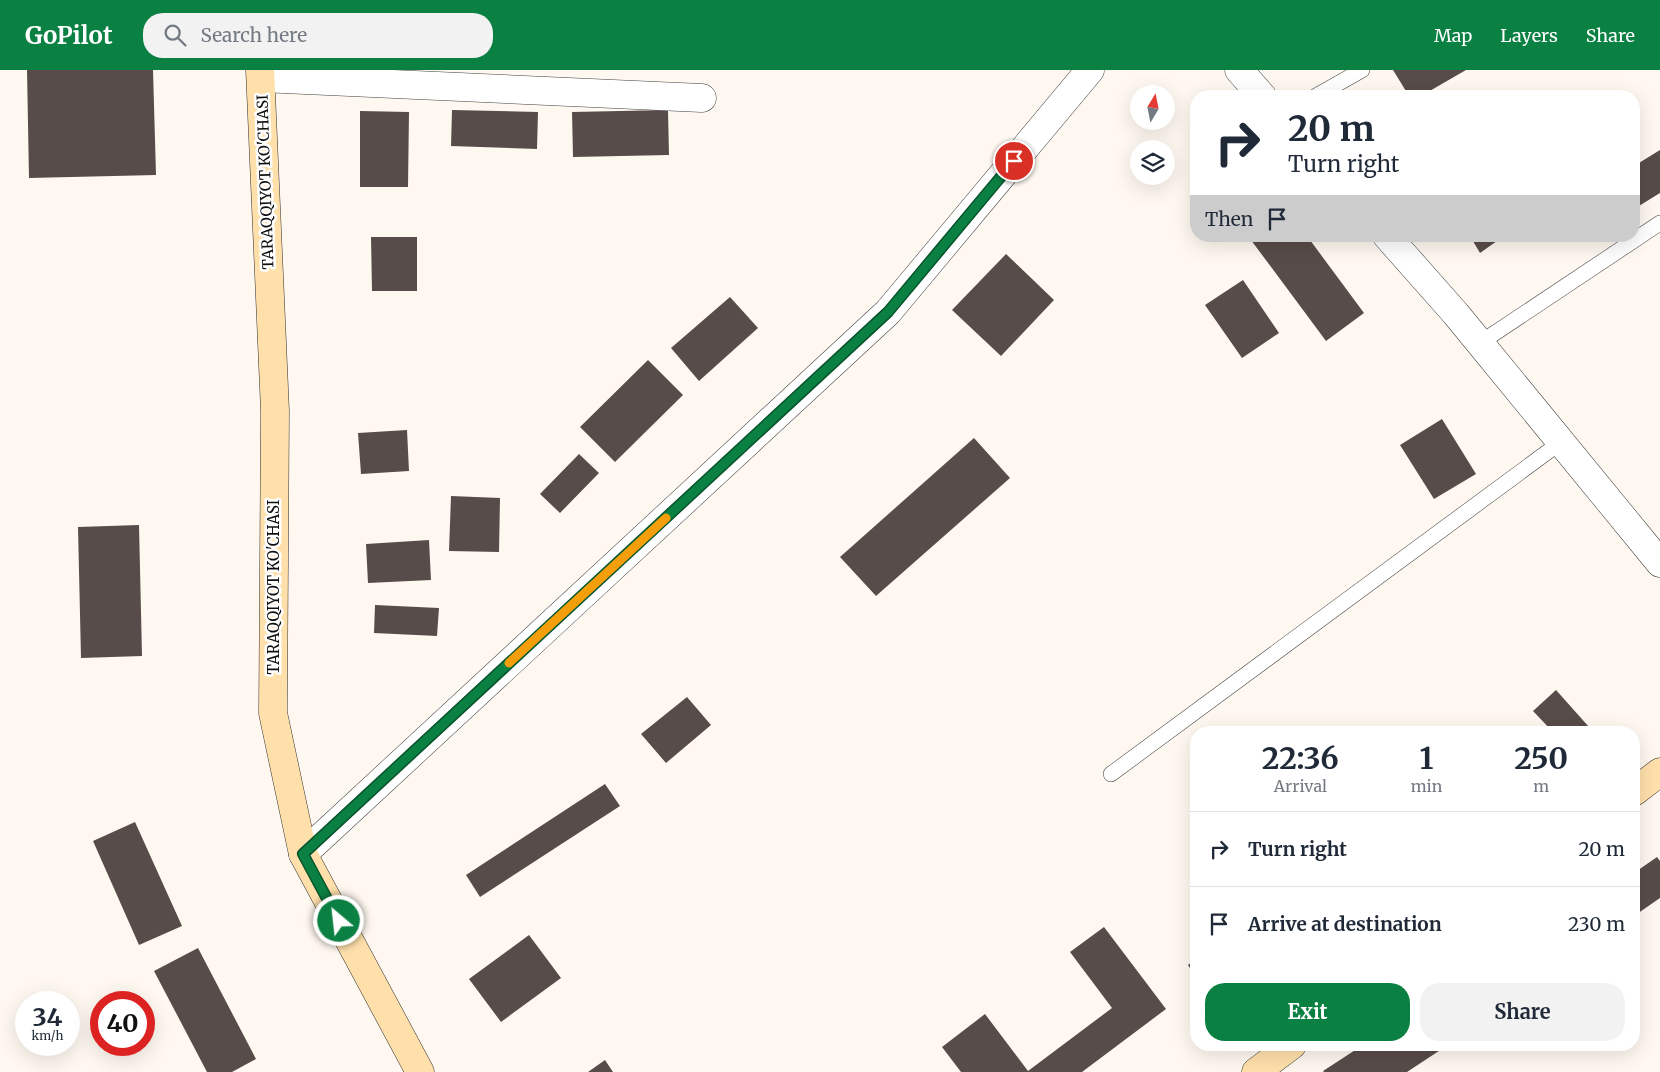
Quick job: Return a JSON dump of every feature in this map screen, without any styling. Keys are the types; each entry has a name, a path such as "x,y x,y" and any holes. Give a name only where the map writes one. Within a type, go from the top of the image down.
{"street":[{"path":"303,854 888,312 1090,70"},
{"path":"1239,70 1257,90"},
{"path":"261,74 702,98"},
{"name":"TARAQQIYOT KO'CHASI","path":"261,74 275,412 273,713 303,854 420,1072"},
{"path":"1392,242 1480,343 1660,563"},
{"path":"1640,787 1660,772"},
{"path":"1256,1072 1284,1051"}],"lane":[{"path":"1327,90 1362,70"},
{"path":"1640,236 1660,223"},
{"path":"1480,343 1632,242"},
{"path":"1111,774 1561,442"}],"building":[{"path":"27,70 153,70 156,175 29,178"},
{"path":"1393,70 1466,70 1431,90 1405,90"},
{"path":"452,110 538,112 537,149 451,146"},
{"path":"668,110 669,155 573,157 572,112"},
{"path":"360,111 409,112 408,187 360,187"},
{"path":"1660,150 1660,193 1640,205 1640,162"},
{"path":"371,237 417,237 417,291 372,291"},
{"path":"1252,242 1311,242 1364,313 1326,341"},
{"path":"1474,242 1496,242 1480,253"},
{"path":"1006,254 1054,300 1001,356 952,310"},
{"path":"1243,280 1279,333 1242,358 1205,305"},
{"path":"730,297 758,328 699,381 671,348"},
{"path":"648,360 683,395 615,462 580,427"},
{"path":"1442,419 1476,474 1434,499 1400,445"},
{"path":"407,430 409,471 361,474 358,433"},
{"path":"974,438 1010,478 876,596 840,557"},
{"path":"579,454 599,473 560,513 540,494"},
{"path":"451,496 500,498 499,552 449,551"},
{"path":"139,525 142,656 81,658 78,527"},
{"path":"429,540 431,580 368,583 366,544"},
{"path":"375,605 439,608 437,636 374,633"},
{"path":"1556,690 1588,726 1547,726 1533,711"},
{"path":"687,697 711,725 666,763 641,734"},
{"path":"605,784 620,806 480,897 466,875"},
{"path":"135,822 182,926 139,945 93,841"},
{"path":"1657,857 1660,861 1660,898 1640,912 1640,869"},
{"path":"1104,927 1166,1009 1082,1072 961,1072 942,1047 985,1014 1028,1071 1112,1008 1070,952"},
{"path":"529,935 561,978 501,1022 469,979"},
{"path":"198,948 256,1059 232,1072 207,1072 154,971"},
{"path":"1354,1051 1439,1051 1407,1072 1323,1071"},
{"path":"605,1060 613,1072 588,1072"}],"slow traffic":[{"path":"509,663 666,518"}],"route":[{"path":"339,921 303,854 888,312 1014,161"}]}
